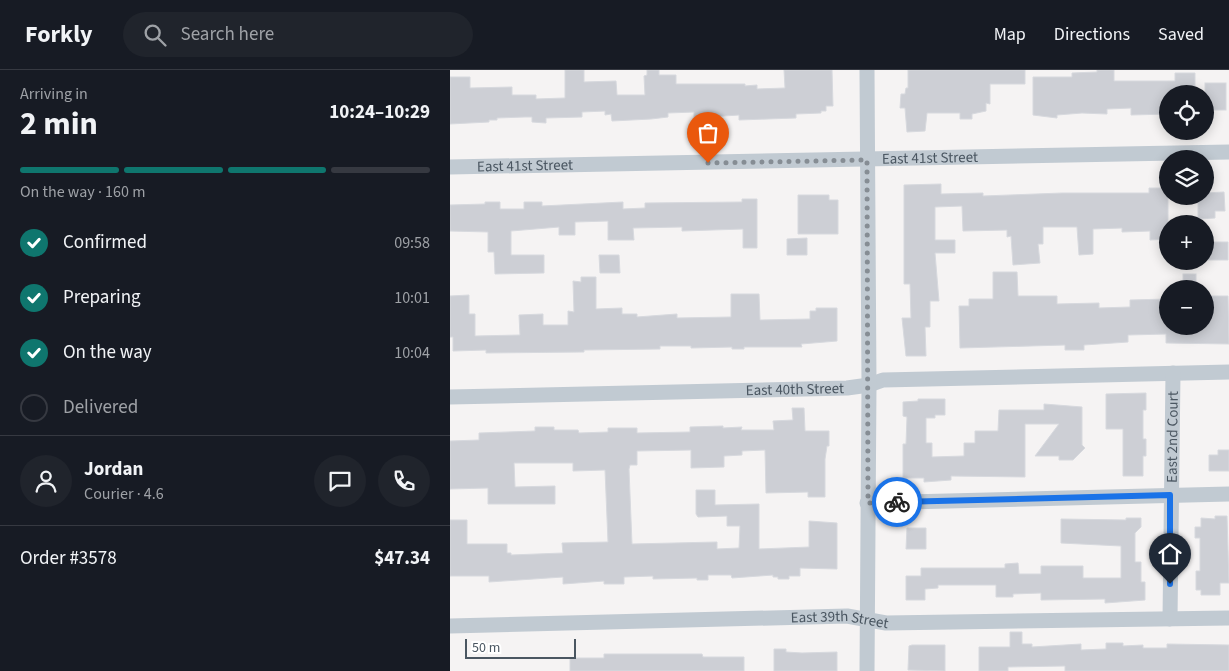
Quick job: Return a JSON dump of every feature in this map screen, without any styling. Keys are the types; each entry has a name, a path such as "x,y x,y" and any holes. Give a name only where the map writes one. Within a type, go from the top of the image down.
{"street":[{"path":"867,70 869,385 867,671"},
{"name":"East 41st Street","path":"450,167 1229,152"},
{"name":"East 40th Street","path":"450,397 847,388 869,385 883,380 1229,372"},
{"name":"East 2nd Court","path":"1170,619 1170,495 1173,373"},
{"path":"868,503 1229,494"},
{"name":"East 39th Street","path":"450,626 847,616 886,623 1229,618"}],"building":[{"path":"565,70 584,70 584,82 616,81 617,95 645,95 644,76 647,75 647,70 659,70 659,75 676,75 676,84 745,84 745,86 757,85 757,89 785,88 784,70 832,70 833,106 826,106 826,111 821,111 821,113 796,114 796,118 739,120 739,115 694,118 694,112 668,113 668,117 651,119 612,121 611,114 605,115 605,111 582,112 582,117 546,118 546,123 532,122 532,117 525,117 497,118 497,120 489,120 489,122 450,124 450,77 470,77 470,88 512,87 512,95 536,95 536,99 565,98"},
{"path":"908,70 1025,70 1025,84 990,84 990,104 986,103 986,111 972,114 972,119 960,119 960,113 927,113 925,131 907,132 905,108 900,108 901,94 905,94 906,88 908,88"},
{"path":"1097,70 1114,70 1114,81 1175,81 1175,73 1195,73 1195,85 1159,85 1159,114 1131,115 1131,108 1107,109 1107,114 1057,115 1057,118 1033,115 1033,77 1072,77 1072,73 1097,72"},
{"path":"1205,83 1226,83 1226,110 1214,110 1214,85 1205,85"},
{"path":"941,184 941,194 983,193 983,196 1062,193 1149,193 1149,188 1159,188 1159,205 1168,205 1168,215 1159,215 1159,240 1150,240 1150,231 1122,232 1122,228 1093,229 1093,254 1079,255 1077,227 1043,227 1043,244 1038,244 1040,263 1013,265 1011,236 1007,237 1007,230 963,231 962,206 935,207 935,240 955,240 955,253 935,253 939,301 930,301 930,327 925,327 926,356 906,356 902,318 911,318 910,284 904,284 904,185"},
{"path":"1224,192 1225,211 1215,211 1215,218 1214,215 1198,215 1198,205 1214,205 1214,193"},
{"path":"798,195 829,195 829,200 838,200 838,234 798,234"},
{"path":"742,199 757,199 757,248 743,248 743,229 682,231 682,227 633,228 634,240 608,240 608,221 575,222 575,235 559,235 559,227 511,231 511,255 544,255 544,273 495,274 494,252 488,252 488,232 450,231 450,205 500,202 500,209 524,209 524,202 542,202 542,206 623,202 623,209 645,208 645,203 742,202"},
{"path":"807,238 807,255 787,255 787,239"},
{"path":"1214,242 1228,242 1228,260 1214,260"},
{"path":"599,255 619,255 620,273 600,273"},
{"path":"993,272 1017,272 1018,296 1057,296 1057,304 1099,303 1099,308 1130,307 1130,300 1159,299 1159,334 1128,335 1128,342 1084,345 1084,350 1065,350 1065,345 960,348 959,306 969,306 969,299 993,299"},
{"path":"1183,274 1196,274 1196,280 1183,280"},
{"path":"581,277 596,277 596,309 622,308 622,314 637,314 637,317 677,314 677,318 731,317 731,294 759,294 760,320 810,319 810,311 816,311 816,308 837,308 837,341 801,344 802,347 744,347 744,349 732,349 732,347 691,348 691,346 660,346 660,349 584,350 584,352 486,353 486,350 453,351 453,337 450,337 450,296 469,295 469,314 475,314 475,336 520,335 519,315 543,314 543,325 568,325 568,311 574,312 573,281 581,282"},
{"path":"1214,296 1228,296 1229,344 1166,343 1166,335 1214,335"},
{"path":"1146,393 1146,410 1143,410 1143,439 1146,439 1146,456 1143,456 1143,476 1123,476 1123,429 1106,429 1106,394"},
{"path":"918,399 945,399 945,415 935,415 935,418 926,418 926,443 932,443 932,457 964,456 964,443 975,443 975,431 998,431 999,410 1044,410 1044,404 1082,407 1082,445 1085,448 1073,460 1059,460 1059,456 1035,456 1059,424 1025,424 1025,477 951,476 951,480 924,482 924,478 903,478 903,444 906,444 907,417 903,416 903,402 918,401"},
{"path":"792,408 804,408 805,431 829,431 829,446 827,446 825,459 825,497 808,497 808,492 766,493 765,450 742,451 742,455 724,456 724,467 691,468 691,450 637,451 637,465 630,465 629,469 632,544 717,542 717,549 739,548 740,526 727,526 727,516 698,517 696,514 696,490 715,490 715,505 759,504 759,549 809,547 809,521 837,523 837,569 800,568 800,576 789,576 789,579 778,579 778,577 773,577 773,575 732,578 731,575 708,575 708,580 697,580 697,578 653,579 653,576 624,577 624,584 604,584 604,581 563,584 563,577 489,582 489,576 450,576 450,520 467,520 467,544 507,544 507,553 511,553 511,555 563,553 562,543 608,542 605,470 573,471 573,463 514,463 515,487 555,486 555,504 488,504 488,488 450,489 450,441 479,440 479,433 535,431 535,427 554,427 554,430 578,430 579,433 608,432 608,428 637,428 637,433 690,432 690,427 723,426 723,428 742,427 741,430 774,430 773,421 793,420"},
{"path":"1218,450 1229,450 1229,471 1209,471 1209,455 1218,455"},
{"path":"1215,516 1227,516 1229,583 1220,583 1220,595 1201,595 1201,590 1196,590 1196,571 1200,571 1200,538 1195,538 1195,527 1201,527 1201,518 1215,519"},
{"path":"1126,518 1141,518 1141,527 1135,533 1135,562 1141,562 1141,582 1145,582 1145,600 1105,603 1105,599 1041,600 1041,593 1013,594 1013,597 996,597 996,585 938,585 938,588 925,589 925,600 906,600 906,576 921,576 921,568 1005,568 1005,564 1018,563 1019,574 1041,574 1041,566 1083,566 1083,578 1121,578 1121,546 1061,543 1061,519 1126,520"},
{"path":"907,528 926,528 926,549 906,549"},
{"path":"1010,632 1022,632 1022,644 1032,644 1032,647 1081,644 1081,650 1106,649 1106,643 1123,643 1123,646 1143,645 1143,648 1167,648 1167,644 1229,645 1229,671 1065,671 1065,666 1008,667 1008,671 979,671 979,647 1010,647"},
{"path":"945,645 945,671 908,670 909,646"},
{"path":"774,649 786,649 786,652 802,653 837,652 837,671 774,671"},
{"path":"604,654 702,654 703,657 744,657 744,671 570,671 570,658 604,658"}],"way so far":[{"path":"708,163 867,160 868,503 897,502"}],"route":[{"path":"897,502 1170,495 1170,584"}]}
